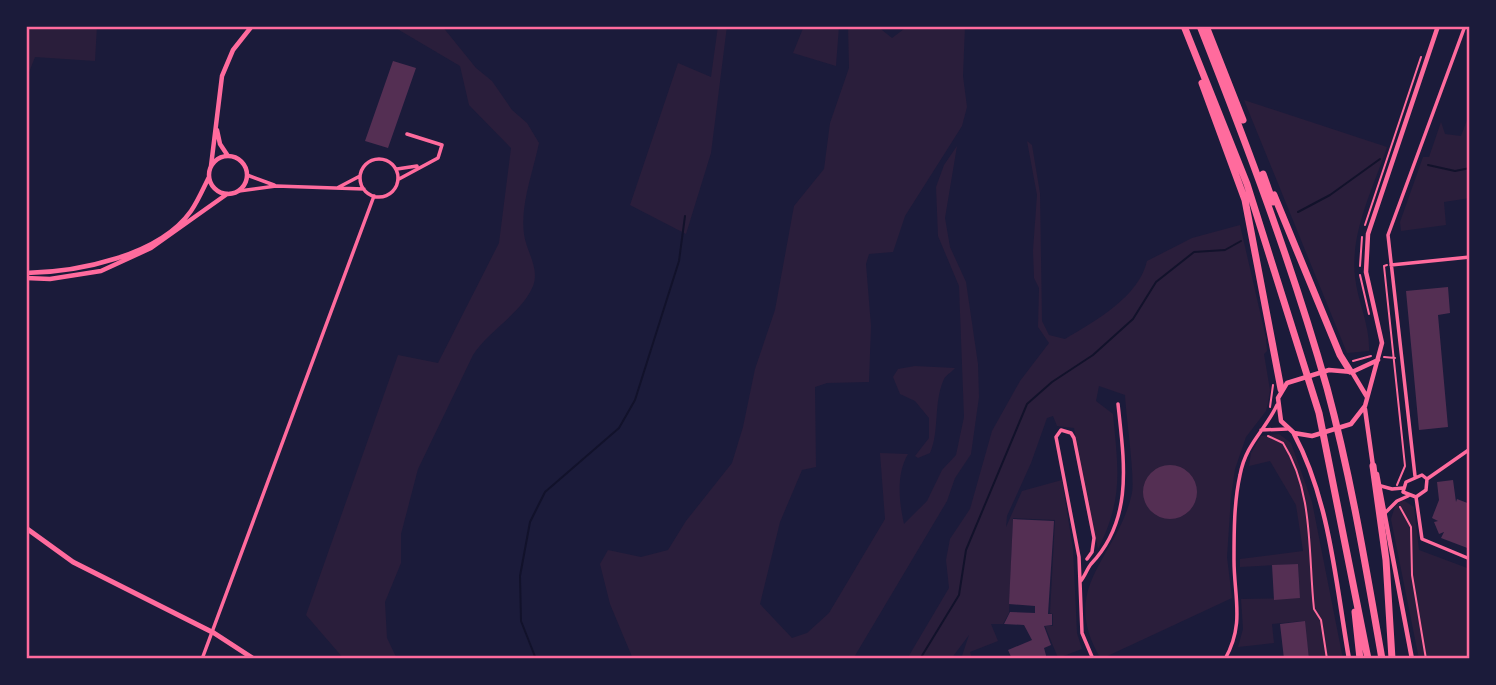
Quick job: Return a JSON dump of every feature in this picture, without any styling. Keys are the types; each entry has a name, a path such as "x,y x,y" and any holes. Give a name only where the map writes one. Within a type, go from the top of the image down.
{"highway":[{"path":"1184,26 1247,184 1319,413 1343,521 1368,659"},
{"path":"1200,26 1249,146 1309,330"},
{"path":"1206,26 1266,183 1293,265 1355,505 1382,659"},
{"path":"1188,36 1192,58 1245,200 1281,389"},
{"path":"1266,183 1351,372"},
{"path":"1373,466 1386,559 1392,659"},
{"path":"1343,521 1360,659"}],"main road":[{"path":"26,528 73,562 214,633 254,659"}],"street":[{"path":"26,275 100,263 156,241 190,213 209,177 220,83 226,63 252,26"},
{"path":"1412,659 1381,486 1373,466 1364,422 1381,332 1366,272 1368,234 1438,26"},
{"path":"1381,486 1404,488 1415,476 1388,234 1465,26"},
{"path":"216,126 220,144 228,156 243,163 247,175 239,191"},
{"path":"26,275 50,279 101,271 132,258 181,229 197,213 227,194 239,191 276,186 364,189 374,196 391,193 399,178 438,158 442,145 407,134"},
{"path":"211,166 218,158 228,156"},
{"path":"337,187 360,176 365,165 376,159 388,160 396,169 399,178"},
{"path":"396,169 419,166"},
{"path":"247,175 276,186"},
{"path":"360,176 364,189"},
{"path":"209,177 213,187 227,194"},
{"path":"202,659 214,633 374,196"},
{"path":"1391,265 1470,257"},
{"path":"1225,659 1234,644 1239,618 1234,562 1239,477 1247,450 1263,432 1277,405 1281,389 1300,377 1329,370 1351,372 1376,358"},
{"path":"1351,372 1367,397"},
{"path":"1079,582 1111,538 1123,498 1124,458 1118,404"},
{"path":"1277,405 1281,421 1287,429 1312,436 1346,426 1356,420 1365,406"},
{"path":"1263,432 1287,429"},
{"path":"1087,559 1093,552 1094,538 1074,438 1072,433 1060,430 1056,437 1074,519 1079,557 1082,634 1093,659"},
{"path":"1294,433 1310,469 1322,514 1349,659"},
{"path":"1415,476 1427,479 1470,449"},
{"path":"1404,488 1403,492 1408,496 1416,497 1426,490 1427,479"},
{"path":"1385,513 1397,501 1408,496"},
{"path":"1416,497 1422,539 1470,559"},
{"path":"1079,557 1087,559 1090,564"}],"path":[{"path":"1384,266 1395,358 1397,411 1405,466 1397,486"},
{"path":"1351,362 1376,358"},
{"path":"1385,358 1395,358"},
{"path":"1269,411 1275,380"},
{"path":"1263,432 1283,443 1298,480 1309,536 1314,609 1321,620 1327,659"},
{"path":"1399,502 1409,519 1412,575 1426,659"}],"shaded area":[{"path":"26,26 97,26 95,61 35,57 26,80"},
{"path":"367,26 442,26 476,68 492,81 512,110 527,123 539,143 525,200 523,223 535,279 521,305 473,355 418,469 401,534 401,563 385,602 387,638 397,659 344,659 306,615 398,355 438,363 499,243 511,148 469,105 460,66 394,27"},
{"path":"718,26 727,26 711,153 686,234 630,205 678,63 711,77"},
{"path":"804,26 839,26 836,66 793,53"},
{"path":"848,26 877,26 892,38 908,26 965,26 963,76 967,107 962,126 905,216 893,252 869,254 866,264 871,326 869,382 827,383 815,387 816,467 802,470 780,522 760,604 792,638 807,633 829,613 885,519 880,453 908,454 900,479 904,524 927,501 942,470 956,455 964,417 959,286 938,236 936,187 944,165 957,146 945,218 950,247 966,282 978,364 979,397 971,454 955,478 947,501 853,659 633,659 610,604 600,564 608,550 641,557 668,550 686,521 732,463 743,427 755,369 775,310 794,206 824,169 830,123 849,68"},
{"path":"1244,100 1387,147 1359,227 1354,260 1355,277 1368,332 1369,351 1347,353"},
{"path":"1470,112 1470,198 1444,202 1446,225 1401,231 1400,222 1423,157 1429,157 1441,122 1445,134 1461,136"},
{"path":"1027,141 1032,145 1040,193 1042,321 1049,335 1065,339 1114,307 1135,286 1147,261 1192,238 1240,225 1266,338 1267,351 1264,354 1270,390 1266,411 1246,437 1235,469 1227,557 1232,598 1101,659 1089,634 1085,611 1088,592 1125,516 1133,485 1125,395 1099,386 1096,401 1113,414 1117,483 1112,514 1098,549 1074,428 1057,426 1053,416 1047,418 1031,463 1007,516 1006,527 1022,491 1062,480 1073,549 1077,633 1082,649 1058,658 1045,626 1053,626 1053,614 1050,613 1055,520 1013,518 1009,613 1003,624 991,624 998,641 970,652 972,659 961,659 969,635 951,659 907,659 949,588 946,560 950,539 970,509 992,431 1020,381 1049,343 1038,327 1039,288 1034,278 1033,250 1037,195"},
{"path":"915,366 955,368 945,378 941,388 930,453 918,458 915,456 929,438 929,418 915,401 900,394 893,377 898,369"},
{"path":"1279,434 1291,443 1312,502 1343,659 1309,659 1304,621 1272,624 1274,643 1238,647 1243,629 1241,599 1300,598 1298,564 1240,567 1240,559 1303,551 1296,505 1270,461 1249,466 1251,453 1261,436"},
{"path":"1403,500 1414,507 1419,550 1470,569 1470,659 1419,659 1391,519 1395,506"}],"building":[{"path":"393,61 416,68 388,148 365,141"},
{"path":"1448,287 1450,313 1438,315 1448,427 1419,430 1406,291"},
{"path":"1175,465 1185,469 1193,477 1197,492 1193,507 1185,515 1165,519 1155,515 1147,507 1143,487 1147,477 1155,469"},
{"path":"1453,480 1456,502 1457,499 1470,504 1470,549 1441,538 1444,532 1439,534 1434,522 1438,521 1432,518 1439,500 1437,482"},
{"path":"1013,519 1054,521 1048,614 1052,614 1052,625 1044,626 1051,645 1044,648 1047,659 1012,659 1008,650 1032,640 1024,625 1004,624 1010,612 1035,613 1035,606 1009,604"},
{"path":"1298,564 1300,598 1274,600 1272,565"},
{"path":"1305,621 1309,659 1284,659 1280,624"}],"waterway":[{"path":"1298,212 1330,195 1380,159"},
{"path":"1428,165 1455,171 1470,168"},
{"path":"536,659 521,621 520,576 530,522 545,492 619,428 635,400 679,261 685,216"},
{"path":"920,659 959,595 966,550 1027,404 1052,382 1093,355 1133,319 1156,282 1194,252 1225,250 1241,241"}]}
